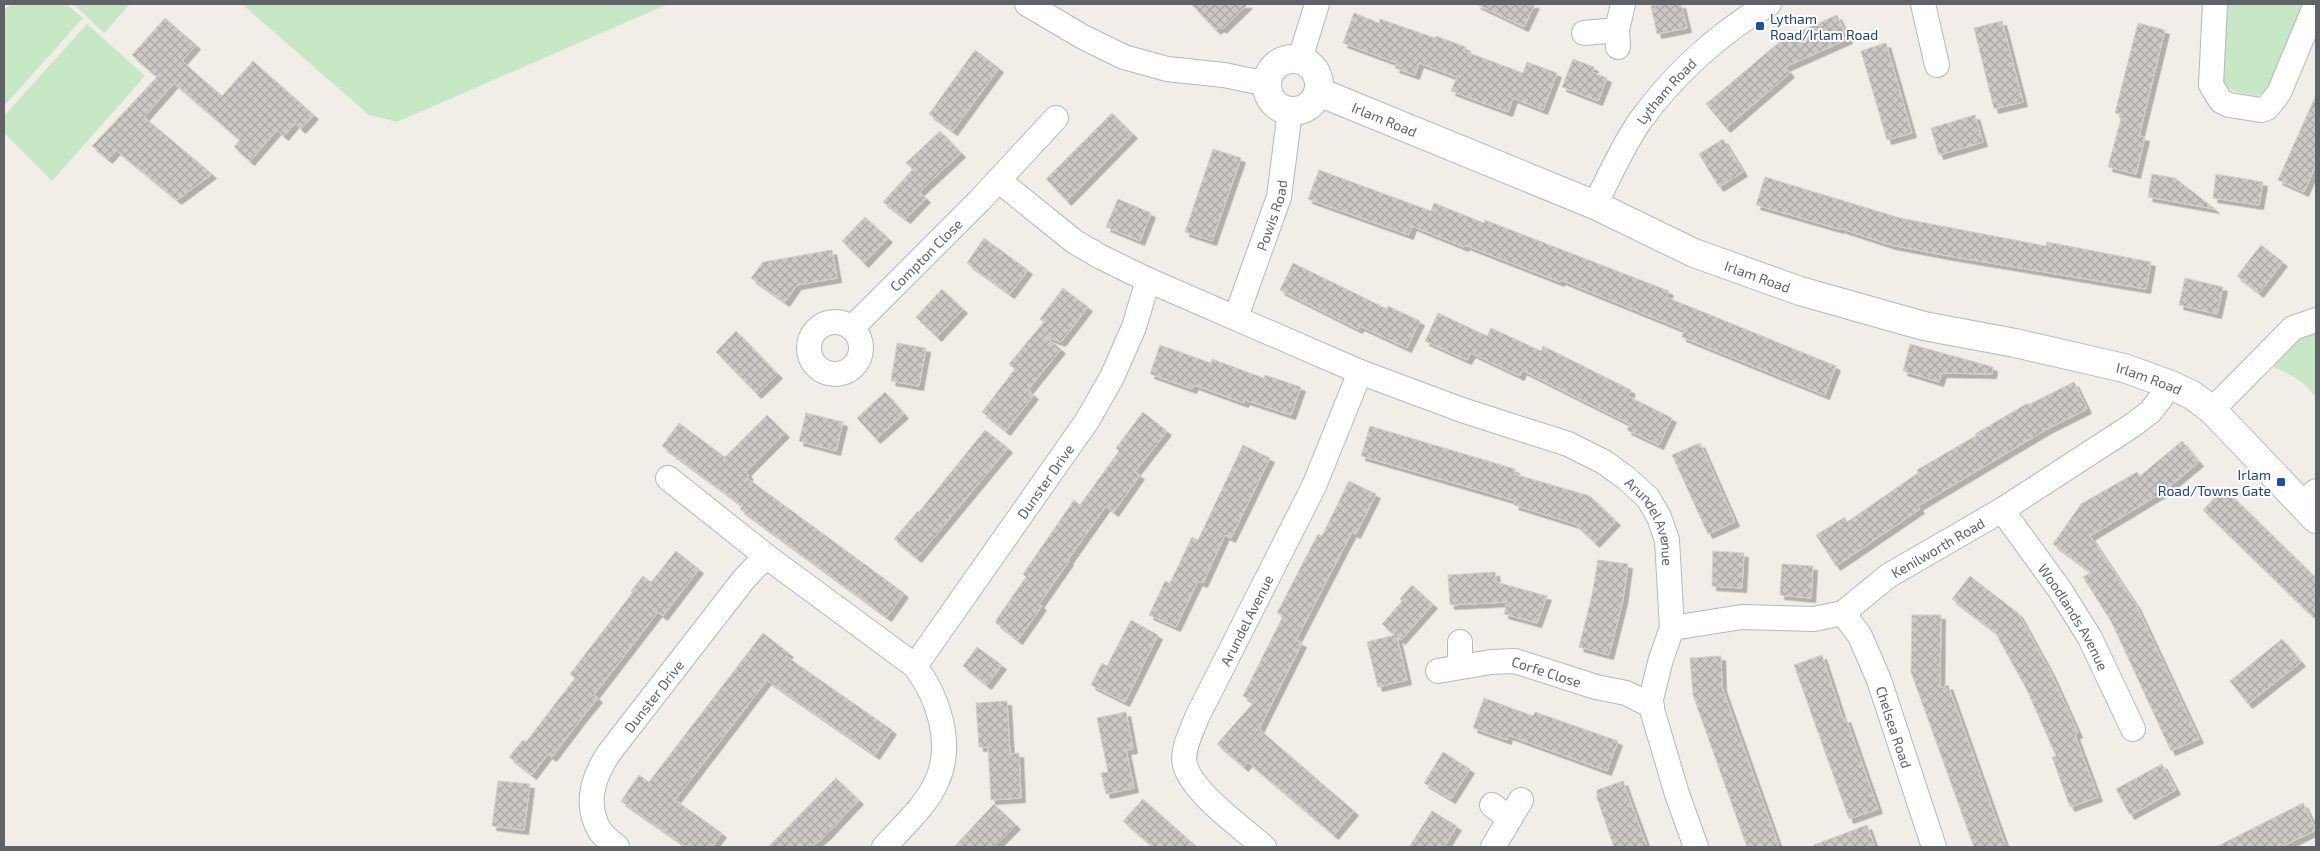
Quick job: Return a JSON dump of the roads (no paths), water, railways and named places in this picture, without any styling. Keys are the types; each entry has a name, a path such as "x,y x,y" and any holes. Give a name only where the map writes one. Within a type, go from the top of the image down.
{"street":[{"path":"1027,4 1083,37 1124,57 1166,69 1224,75 1267,84"},
{"path":"1300,59 1317,4"},
{"path":"1584,33 1618,38 1623,4"},
{"name":"Lytham Road","path":"1595,205 1619,156 1640,121 1666,88 1715,43 1769,4"},
{"path":"1923,4 1938,65"},
{"path":"2215,4 2211,84 2221,101 2229,105 2261,110 2273,102 2279,93 2316,4"},
{"path":"1300,59 1308,63 1318,76 1319,92 1316,99 1304,109 1290,111 1276,105 1267,92 1267,84 1272,69 1278,64 1284,60 1300,59"},
{"name":"Irlam Road","path":"1319,92 1595,205 1694,253 1800,291 1924,326 2015,343 2124,368 2171,385 2192,395 2212,410 2311,504"},
{"name":"Powis Road","path":"1236,317 1279,197 1290,111"},
{"name":"Compton Close","path":"852,328 998,180 1041,124"},
{"path":"998,180 1075,242 1148,280"},
{"name":"Arundel Avenue","path":"1148,280 1360,372 1462,410 1568,444 1604,462 1626,478 1648,498 1659,516 1667,540 1672,628 1654,684 1652,706 1677,794 1696,847"},
{"name":"Dunster Drive","path":"915,666 959,606 1087,421 1112,377 1130,336 1148,280"},
{"path":"2212,410 2293,328 2316,320"},
{"name":"Arundel Avenue","path":"1264,847 1202,792 1191,778 1185,764 1186,748 1197,717 1314,486 1360,372"},
{"name":"Kenilworth Road","path":"1672,628 1742,617 1814,619 1843,613 1888,576 2002,510 2133,425 2150,412 2171,385"},
{"path":"668,478 766,556 915,666 927,683 937,706 942,729 943,759 937,782 917,811 884,847"},
{"name":"Woodlands Avenue","path":"2002,510 2060,590 2090,638 2133,729"},
{"name":"Dunster Drive","path":"617,847 600,832 593,814 591,791 596,772 744,579 766,556"},
{"name":"Chelsea Road","path":"1843,613 1860,636 1879,680 1934,847"},
{"name":"Corfe Close","path":"1460,642 1449,669 1491,662 1515,662 1596,688 1626,693 1652,706"},
{"path":"1493,847 1508,808"}],"place":[{"name":"Lytham Road/Irlam Road","path":"1760,26"},
{"name":"Irlam Road/Towns Gate","path":"2281,482"}]}
